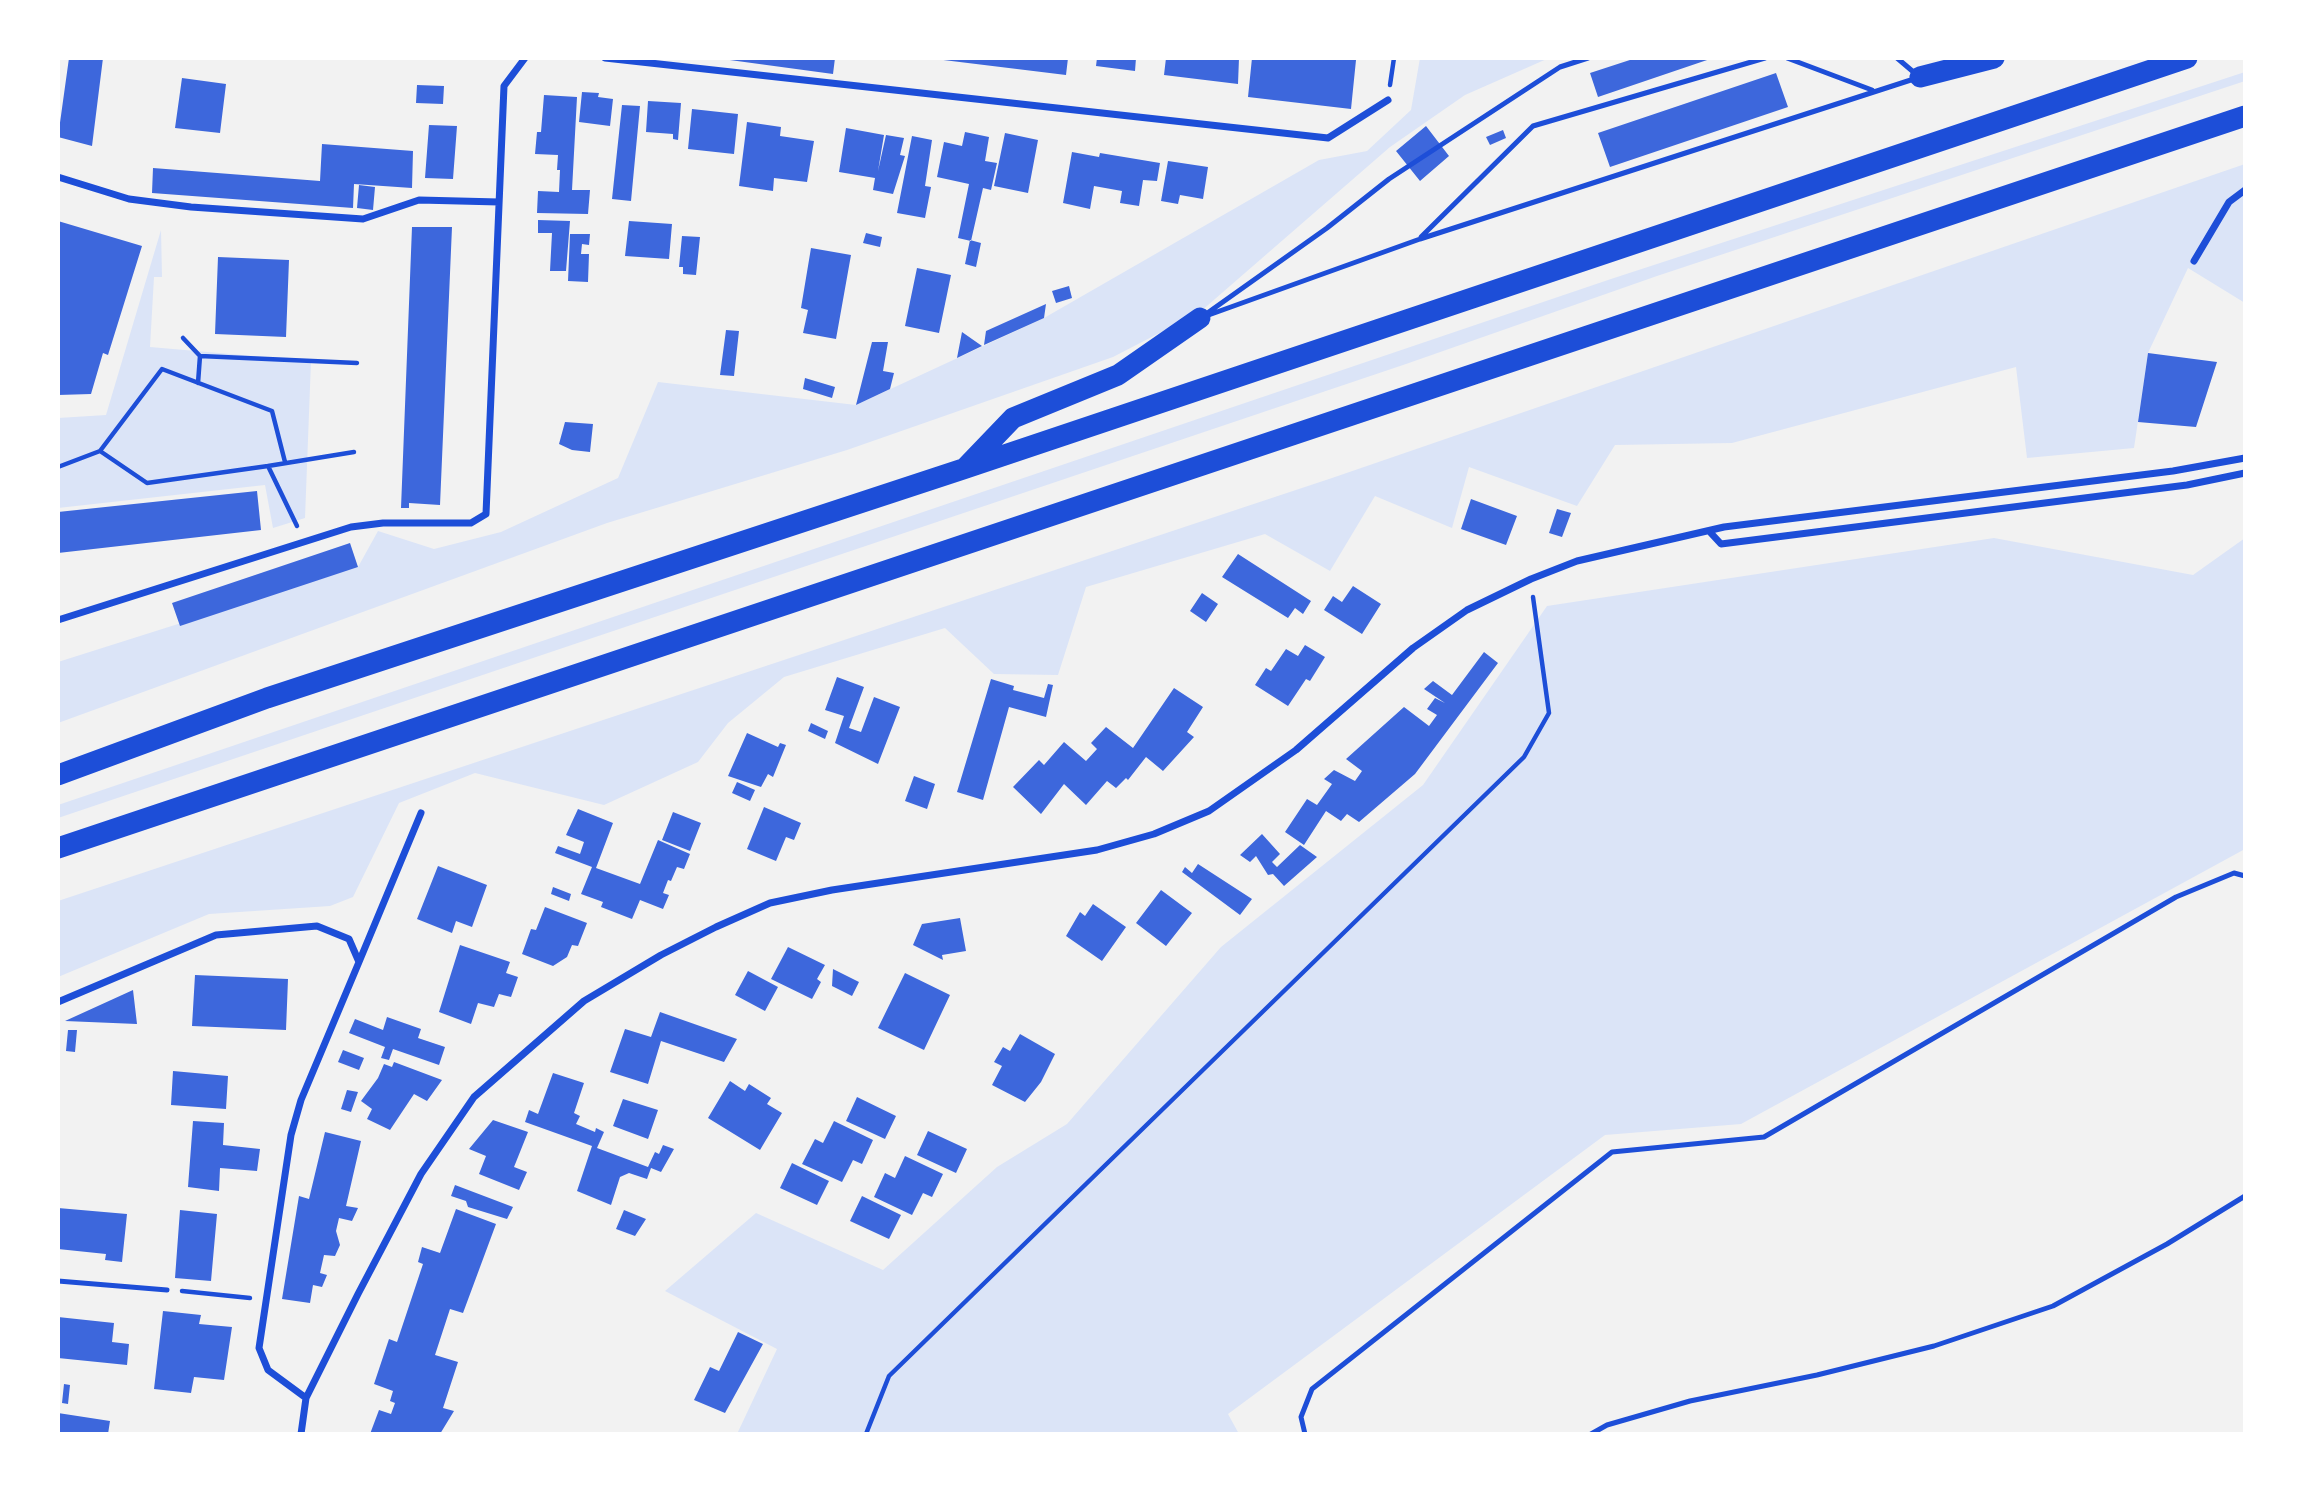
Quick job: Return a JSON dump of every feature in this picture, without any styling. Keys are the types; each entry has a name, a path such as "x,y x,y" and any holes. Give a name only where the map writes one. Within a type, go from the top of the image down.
{"highway":[{"path":"1920,77 1994,58"},
{"path":"58,775 267,698 963,469 2187,58"},
{"path":"58,848 2245,116"},
{"path":"963,469 1013,418 1118,375 1200,318"}],"street":[{"path":"58,621 351,527 383,523 471,523 486,514 504,86 525,58"},
{"path":"605,58 1328,138 1388,100"},
{"path":"58,177 142,200 363,219 419,200 499,202"},
{"path":"2194,261 2230,202 2245,190"},
{"path":"300,1434 306,1398 421,1174 474,1097 584,1001 661,955 770,903 832,890 1097,849 1154,834 1209,811 1296,750 1413,648 1467,610 1531,579 1577,561 1709,531 2173,471 2245,458"},
{"path":"1709,531 1721,544 2173,486 2245,473"},
{"path":"306,1398 268,1370 259,1348 295,1123 301,1100 421,813"},
{"path":"58,1002 216,935 317,926 349,939 359,962"}],"lane":[{"path":"1200,318 1327,228 1389,179 1560,67 1588,58"},
{"path":"1420,239 1533,126 1765,58"},
{"path":"1787,58 1872,90"},
{"path":"1897,58 1920,77"},
{"path":"1200,318 1420,239 1872,90 1920,77"},
{"path":"1305,1434 1301,1417 1312,1389 1612,1152 1764,1137 2176,897 2234,873 2245,876"},
{"path":"1591,1434 1607,1425 1690,1401 1817,1375 1934,1346 2053,1306 2167,1244 2245,1196"},
{"path":"58,1281 167,1290"}],"path":[{"path":"1388,100 1394,58"},
{"path":"183,338 200,356 357,363"},
{"path":"198,383 200,356"},
{"path":"58,467 100,451 162,369 272,411 285,462"},
{"path":"100,451 148,483 354,452"},
{"path":"268,466 306,542"},
{"path":"866,1434 889,1376 1524,757 1549,713 1531,579"},
{"path":"167,1290 265,1300"}],"shaded area":[{"path":"1420,58 1549,58 1465,95 1390,147 1200,312 1113,357 847,450 607,523 58,723 58,662 358,567 378,531 434,549 501,532 618,478 658,382 856,405 1044,318 1319,160 1367,151 1411,110"},
{"path":"2245,72 2245,81 1657,276 1406,364 58,818 58,805 1611,279"},
{"path":"2245,164 2245,303 2188,268 2148,353 2134,448 2027,458 2016,367 1732,443 1615,445 1577,506 1469,467 1452,528 1375,496 1330,571 1265,534 1086,587 1058,675 994,674 945,628 784,677 728,723 698,762 604,805 475,773 399,803 353,897 330,906 209,914 58,977 58,901 1332,478"},
{"path":"161,230 162,277 154,277 150,347 311,361 305,518 273,528 265,485 58,508 58,418 106,415"},
{"path":"1994,538 2193,575 2245,538 2245,849 1741,1124 1605,1135 1228,1414 1239,1434 737,1434 777,1349 665,1291 756,1213 883,1270 997,1167 1067,1124 1221,947 1423,785 1547,606"}],"building":[{"path":"69,58 103,58 92,146 58,137"},
{"path":"715,58 835,58 833,74"},
{"path":"927,58 1068,58 1066,75"},
{"path":"1097,58 1136,58 1135,71 1096,66"},
{"path":"1166,58 1239,58 1238,84 1164,75"},
{"path":"1252,58 1356,60 1351,109 1248,97"},
{"path":"1636,58 1713,58 1598,97 1590,73"},
{"path":"1776,73 1788,107 1610,167 1598,133"},
{"path":"182,78 226,84 220,133 175,128"},
{"path":"417,85 444,86 443,104 416,103"},
{"path":"582,92 599,93 598,97 613,99 610,126 579,122"},
{"path":"544,95 577,97 572,190 590,190 588,214 537,213 538,191 559,192 558,155 535,154 537,132 541,132"},
{"path":"648,101 681,103 678,140 673,139 673,134 646,132"},
{"path":"622,105 640,106 631,201 612,199"},
{"path":"692,109 738,114 734,154 688,149"},
{"path":"747,122 781,127 780,136 814,141 807,182 774,178 773,191 739,186"},
{"path":"429,125 457,126 453,179 425,178"},
{"path":"1426,126 1449,156 1420,181 1396,151"},
{"path":"846,128 884,135 878,171 886,135 904,138 900,155 905,156 893,194 873,190 875,178 839,172"},
{"path":"1503,130 1506,138 1490,145 1486,137"},
{"path":"965,132 989,137 985,161 997,163 991,190 983,188 971,241 958,238 969,184 937,177 944,142 962,146"},
{"path":"1005,133 1038,140 1028,193 994,186"},
{"path":"912,136 932,140 925,186 931,187 925,218 897,213"},
{"path":"322,144 413,151 412,188 354,184 353,208 152,193 153,168 320,181"},
{"path":"1072,152 1099,157 1100,153 1160,163 1157,181 1143,180 1139,206 1120,203 1122,191 1094,186 1090,209 1063,203"},
{"path":"1168,161 1208,167 1203,199 1180,195 1178,204 1161,201"},
{"path":"359,185 375,187 373,210 357,208"},
{"path":"538,220 570,221 566,271 550,271 552,233 538,233"},
{"path":"58,221 142,246 108,355 103,353 91,394 58,395"},
{"path":"629,221 672,224 669,259 625,256"},
{"path":"412,227 452,227 440,505 409,503 409,508 401,508"},
{"path":"866,233 882,237 880,247 863,243"},
{"path":"570,234 590,234 589,245 582,244 581,254 589,254 588,282 568,281"},
{"path":"682,236 700,237 696,275 683,274 683,267 679,267"},
{"path":"970,240 981,243 976,267 965,264"},
{"path":"811,248 851,255 836,339 803,333 808,310 801,308"},
{"path":"218,257 289,260 286,337 215,334"},
{"path":"917,268 951,275 939,333 905,326"},
{"path":"1069,286 1072,298 1056,303 1052,291"},
{"path":"1046,304 1044,318 984,345 986,331"},
{"path":"726,330 739,331 734,376 720,375"},
{"path":"962,332 982,346 957,358"},
{"path":"872,342 888,342 883,371 894,373 890,389 856,405"},
{"path":"2148,353 2217,362 2196,427 2138,422"},
{"path":"805,378 835,387 832,398 803,389"},
{"path":"565,422 593,424 590,452 572,450 559,444"},
{"path":"257,491 261,530 58,553 58,512"},
{"path":"1471,499 1517,516 1506,545 1461,529"},
{"path":"1557,509 1571,513 1562,537 1549,533"},
{"path":"350,543 358,567 180,626 172,603"},
{"path":"1238,554 1311,601 1303,614 1295,608 1288,618 1222,577"},
{"path":"1353,586 1381,604 1362,634 1324,610 1333,596 1342,602"},
{"path":"1202,593 1218,604 1206,622 1190,611"},
{"path":"1305,645 1325,657 1310,681 1306,679 1288,706 1255,685 1266,668 1271,671 1286,649 1298,656"},
{"path":"1484,652 1498,663 1415,774 1359,822 1347,814 1341,821 1326,811 1304,845 1285,832 1307,799 1317,805 1332,784 1324,779 1334,770 1355,781 1362,771 1346,759 1404,707 1429,726 1437,715 1427,709 1435,698 1445,703 1424,689 1433,681 1452,695"},
{"path":"837,677 864,687 849,728 861,732 874,697 900,707 878,764 835,743 844,716 825,710"},
{"path":"991,679 1014,686 1013,690 1044,698 1048,684 1053,685 1046,717 1009,707 983,800 957,792"},
{"path":"1174,688 1203,707 1187,732 1194,737 1163,771 1146,757 1128,780 1126,778 1116,788 1107,781 1086,805 1064,784 1041,814 1013,787 1039,760 1044,765 1064,742 1086,761 1097,749 1091,743 1106,727 1133,748"},
{"path":"811,723 828,731 825,739 808,731"},
{"path":"747,733 778,747 780,743 786,745 773,777 768,774 761,787 728,776"},
{"path":"914,776 935,784 927,809 905,801"},
{"path":"737,782 755,790 750,801 732,793"},
{"path":"764,807 801,823 794,840 786,837 776,861 747,849"},
{"path":"578,809 613,823 596,868 640,884 658,840 690,854 684,869 677,867 671,881 668,880 663,893 669,895 663,909 640,900 632,919 601,907 603,902 581,894 592,867 555,853 558,846 580,854 584,842 566,835"},
{"path":"673,812 701,823 690,851 662,840"},
{"path":"1262,834 1280,854 1272,862 1277,867 1300,845 1317,857 1284,886 1273,874 1268,875 1256,856 1250,862 1240,855"},
{"path":"1198,864 1252,899 1240,915 1182,872 1185,867 1192,873"},
{"path":"438,866 487,885 472,927 456,921 452,933 417,919"},
{"path":"553,887 571,894 569,901 551,894"},
{"path":"1161,890 1192,913 1166,946 1136,923"},
{"path":"1093,904 1126,927 1102,961 1066,936 1080,912 1085,916"},
{"path":"545,907 587,923 578,946 572,945 567,957 553,966 522,954 531,929 536,930"},
{"path":"960,918 966,951 942,955 943,960 913,945 922,924"},
{"path":"460,945 510,962 506,973 518,977 511,997 499,994 494,1007 478,1003 471,1024 439,1012"},
{"path":"788,947 825,965 817,979 821,982 812,999 771,979"},
{"path":"833,969 859,982 852,996 832,986"},
{"path":"748,971 778,987 765,1011 735,995"},
{"path":"905,973 950,995 924,1050 878,1028"},
{"path":"195,975 288,979 286,1030 192,1026"},
{"path":"133,990 137,1024 65,1021"},
{"path":"660,1012 737,1039 724,1062 661,1041 648,1084 610,1072 625,1029 651,1037"},
{"path":"387,1017 421,1029 418,1038 445,1047 439,1065 393,1049 389,1060 381,1058 385,1047 349,1033 355,1019 383,1030"},
{"path":"68,1030 77,1030 75,1052 66,1051"},
{"path":"1020,1034 1055,1054 1041,1082 1025,1102 992,1085 1002,1066 994,1062 1003,1047 1010,1051"},
{"path":"343,1050 364,1058 359,1070 338,1062"},
{"path":"394,1062 442,1080 427,1101 414,1094 390,1130 367,1119 372,1109 361,1101 378,1078 384,1064 392,1067"},
{"path":"173,1071 228,1076 226,1109 171,1105"},
{"path":"553,1073 584,1083 574,1113 580,1116 576,1124 595,1132 596,1128 604,1132 597,1148 648,1167 655,1152 659,1154 663,1145 674,1149 661,1172 651,1168 647,1179 629,1173 620,1177 611,1205 577,1191 592,1146 525,1122 529,1110 538,1114"},
{"path":"730,1081 745,1091 749,1084 771,1098 767,1104 782,1113 760,1150 708,1118"},
{"path":"347,1090 358,1092 351,1112 341,1109"},
{"path":"857,1097 896,1116 885,1139 846,1121"},
{"path":"623,1099 658,1110 648,1139 613,1126"},
{"path":"493,1120 528,1132 514,1167 527,1172 519,1190 479,1174 486,1156 469,1149"},
{"path":"193,1121 224,1123 223,1145 260,1149 257,1171 220,1168 219,1191 188,1187"},
{"path":"834,1121 873,1140 862,1164 853,1160 842,1182 802,1164 815,1139 823,1143"},
{"path":"928,1131 967,1149 956,1173 917,1155"},
{"path":"325,1132 361,1141 346,1206 358,1208 352,1221 339,1218 336,1231 340,1245 335,1256 324,1255 320,1273 327,1275 322,1287 313,1285 310,1303 282,1299 299,1196 309,1199"},
{"path":"905,1156 943,1174 932,1197 923,1193 912,1215 874,1197 885,1173 895,1178"},
{"path":"792,1163 829,1181 817,1205 780,1188"},
{"path":"455,1185 513,1207 507,1219 468,1207 466,1201 451,1196"},
{"path":"862,1196 901,1215 889,1239 850,1221"},
{"path":"58,1208 127,1214 122,1262 105,1260 106,1254 58,1249"},
{"path":"456,1209 496,1224 463,1313 450,1309 435,1355 458,1362 443,1408 454,1411 440,1434 370,1434 379,1410 391,1414 395,1403 390,1401 393,1391 374,1384 389,1339 397,1342 423,1264 418,1262 422,1247 440,1253"},
{"path":"180,1210 217,1214 211,1281 175,1278"},
{"path":"624,1210 646,1219 635,1236 616,1229"},
{"path":"163,1311 201,1315 199,1324 232,1327 224,1380 194,1377 191,1393 154,1389"},
{"path":"58,1317 114,1323 112,1342 129,1344 127,1365 58,1358"},
{"path":"738,1332 763,1344 725,1413 694,1400 710,1367 719,1371"},
{"path":"64,1384 70,1385 68,1404 62,1403"},
{"path":"58,1413 110,1421 108,1434 58,1434"}]}
